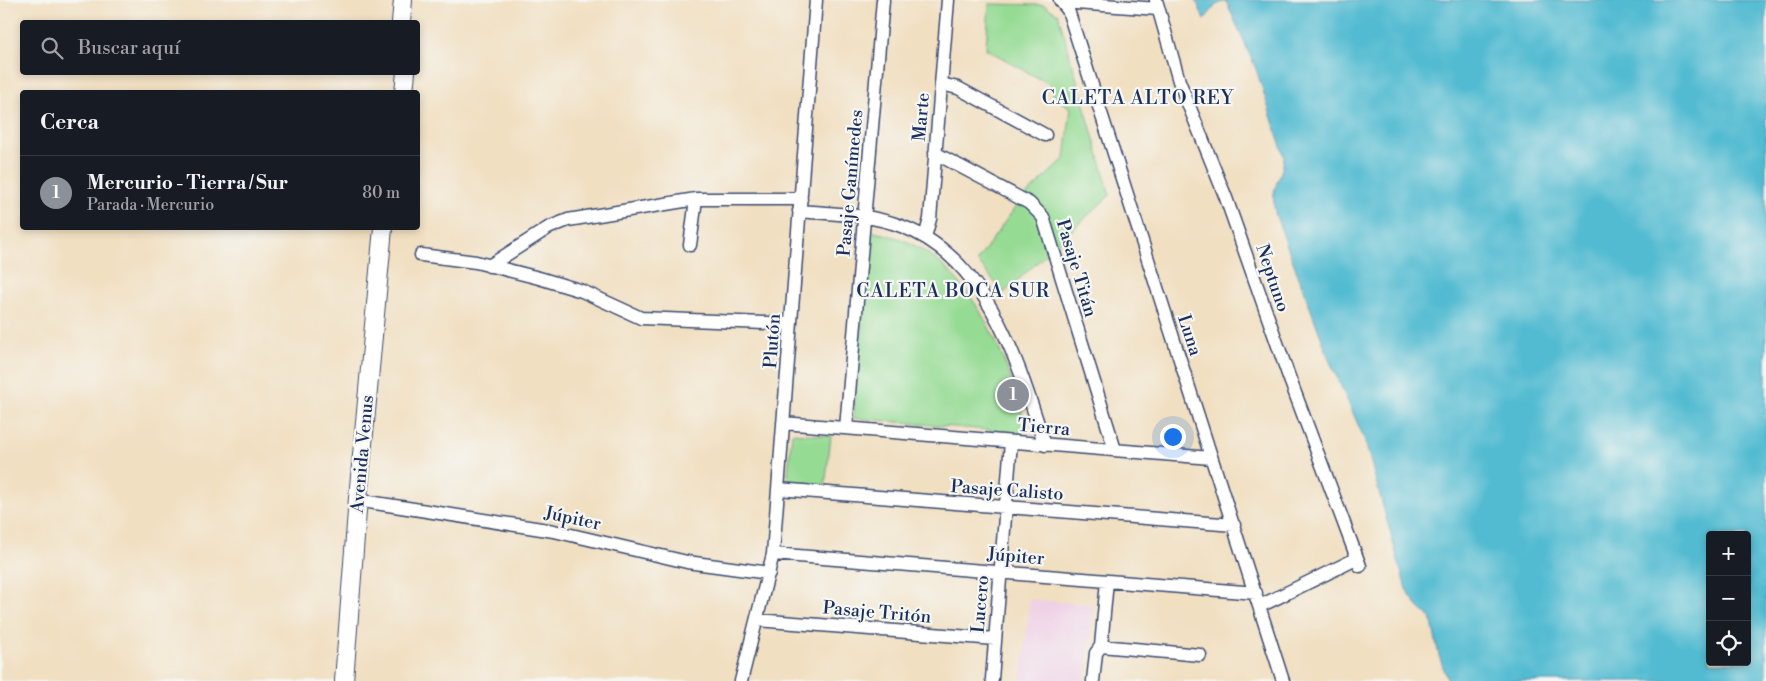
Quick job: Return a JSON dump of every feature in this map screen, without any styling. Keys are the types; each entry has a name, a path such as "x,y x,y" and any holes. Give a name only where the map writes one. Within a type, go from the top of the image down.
{"street":[{"path":"401,20 403,0"},
{"path":"410,20 412,0"},
{"name":"Plutón","path":"742,681 773,554 816,0"},
{"name":"Pasaje Ganímedes","path":"846,428 883,0"},
{"name":"Marte","path":"925,237 930,219 948,0"},
{"path":"1061,1 1157,4"},
{"name":"Luna","path":"1061,1 1068,10 1283,681"},
{"name":"Neptuno","path":"1157,4 1179,82 1226,198 1289,377 1358,562 1260,606"},
{"path":"395,90 396,75"},
{"path":"404,90 406,75"},
{"path":"941,84 958,88 1045,135"},
{"name":"Pasaje Titán","path":"935,153 1030,204 1043,217 1115,450"},
{"path":"690,244 696,199"},
{"path":"489,266 560,222 696,199 800,205 901,226 925,237 940,247 964,270 995,317 1020,370 1045,445"},
{"name":"Avenida Venus","path":"344,681 358,498 383,230"},
{"name":"Avenida Venus","path":"354,681 393,230"},
{"path":"421,256 489,266 582,291 641,318 791,324"},
{"name":"Tierra","path":"783,423 1211,458"},
{"name":"Lucero","path":"992,679 1011,442"},
{"name":"Pasaje Calisto","path":"778,489 1234,525"},
{"name":"Júpiter","path":"369,502 535,527 687,562 733,570 769,573"},
{"name":"Júpiter","path":"773,554 1256,593"},
{"path":"1093,681 1096,653 1101,646 1107,581"},
{"name":"Pasaje Tritón","path":"757,620 995,639"},
{"path":"1101,646 1200,655"}],"shaded area":[{"path":"1030,599 1094,605 1085,681 1021,681"}],"green space":[{"path":"989,4 1044,5 1058,14 1110,195 1004,293 977,261 1019,202 1065,158 1071,108 1054,97 1051,85 986,49"},
{"path":"869,231 891,236 912,244 935,259 955,277 972,298 986,322 1009,373 1025,424 1024,431 1021,433 853,418"},
{"path":"792,433 831,436 825,487 787,484"}],"water":[{"path":"1196,0 1766,0 1766,681 1448,681 1439,656 1431,618 1418,607 1406,589 1364,438 1331,364 1276,216 1274,191 1283,165 1284,156 1256,69 1226,1 1216,5 1204,20"}],"place":[{"name":"Mercurio - Tierra / Sur","path":"1013,395"}],"district":[{"name":"CALETA ALTO REY","path":"1138,97"},
{"name":"CALETA BOCA SUR","path":"953,290"}]}
